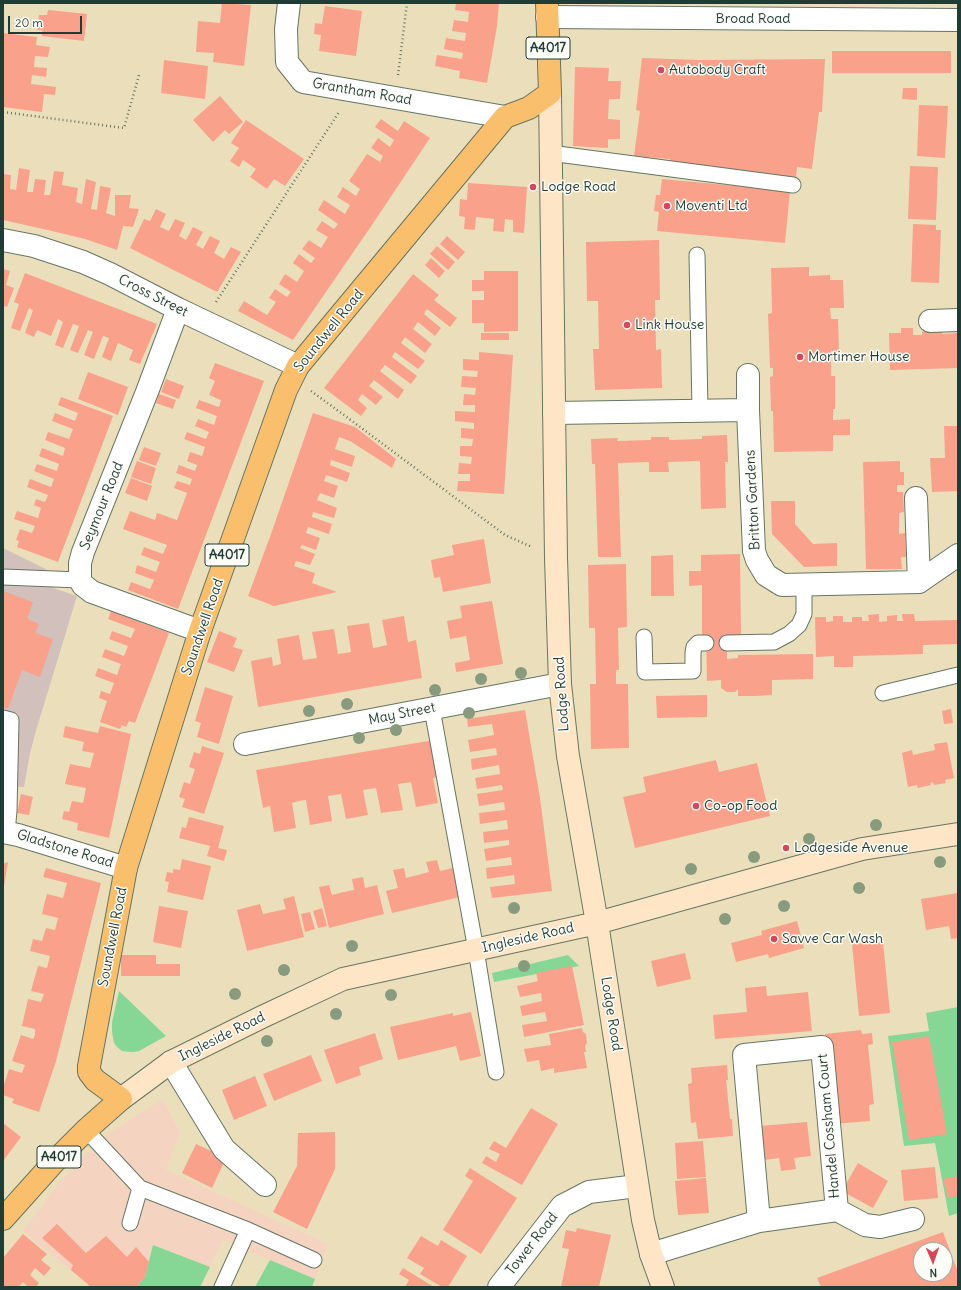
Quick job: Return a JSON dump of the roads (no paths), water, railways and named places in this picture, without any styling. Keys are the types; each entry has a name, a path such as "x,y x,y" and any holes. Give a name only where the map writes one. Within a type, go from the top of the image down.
{"main road":[{"name":"A4017","path":"547,10 550,93"},
{"name":"Soundwell Road","path":"120,1099 95,1080 89,1072 89,1066 126,868 200,632 282,399 295,372 505,117 529,108 550,93"},
{"name":"Lodge Road","path":"550,93 556,558 560,684 568,756 598,923 637,1186 651,1254 663,1287"},
{"name":"Ingleside Road","path":"120,1099 171,1062 262,1017 344,979 598,923 862,849 958,834"},
{"name":"A4017","path":"3,1219 55,1160 120,1099"}],"street":[{"name":"Grantham Road","path":"289,3 286,29 287,62 303,82 505,117"},
{"name":"Broad Road","path":"547,10 958,20"},
{"name":"Cross Street","path":"3,240 34,246 83,262 110,274 203,321 295,372"},
{"name":"Seymour Road","path":"80,580 80,563 83,552 147,392 178,309"},
{"path":"930,321 958,320"},
{"name":"Britton Gardens","path":"748,375 754,551 757,560 766,575 782,585 919,582"},
{"path":"554,413 748,410"},
{"path":"916,498 919,582"},
{"path":"919,582 958,555"},
{"path":"80,580 83,585 92,592 200,632"},
{"name":"May Street","path":"245,744 560,684"},
{"name":"Gladstone Road","path":"5,832 126,868"},
{"name":"Handel Cossham Court","path":"759,1221 744,1055 822,1047 837,1210"},
{"path":"171,1062 224,1149 265,1184"},
{"name":"Tower Road","path":"498,1287 562,1206 589,1192 637,1186"},
{"name":"Handel Cossham Court","path":"651,1254 759,1221 837,1210 865,1225 880,1227 913,1219"}],"lane":[{"path":"550,152 793,185"},
{"path":"697,255 700,410"},
{"path":"3,577 80,580"},
{"path":"727,643 774,642 790,634 799,625 804,614 804,585"},
{"path":"644,637 645,672 693,671 694,647 698,643 706,643"},
{"path":"883,693 958,675"},
{"path":"432,709 476,950 496,1072"},
{"path":"3,718 11,720 9,811 5,832"},
{"path":"86,1130 140,1188 248,1230 314,1260"},
{"path":"130,1223 140,1188"},
{"path":"222,1287 248,1230"}],"place":[{"name":"Autobody Craft","path":"661,70"},
{"name":"Lodge Road","path":"533,187"},
{"name":"Moventi Ltd","path":"667,206"},
{"name":"Link House","path":"627,325"},
{"name":"Mortimer House","path":"800,357"},
{"name":"Co-op Food","path":"696,806"},
{"name":"Lodgeside Avenue","path":"786,848"},
{"name":"Savve Car Wash","path":"774,939"}]}
